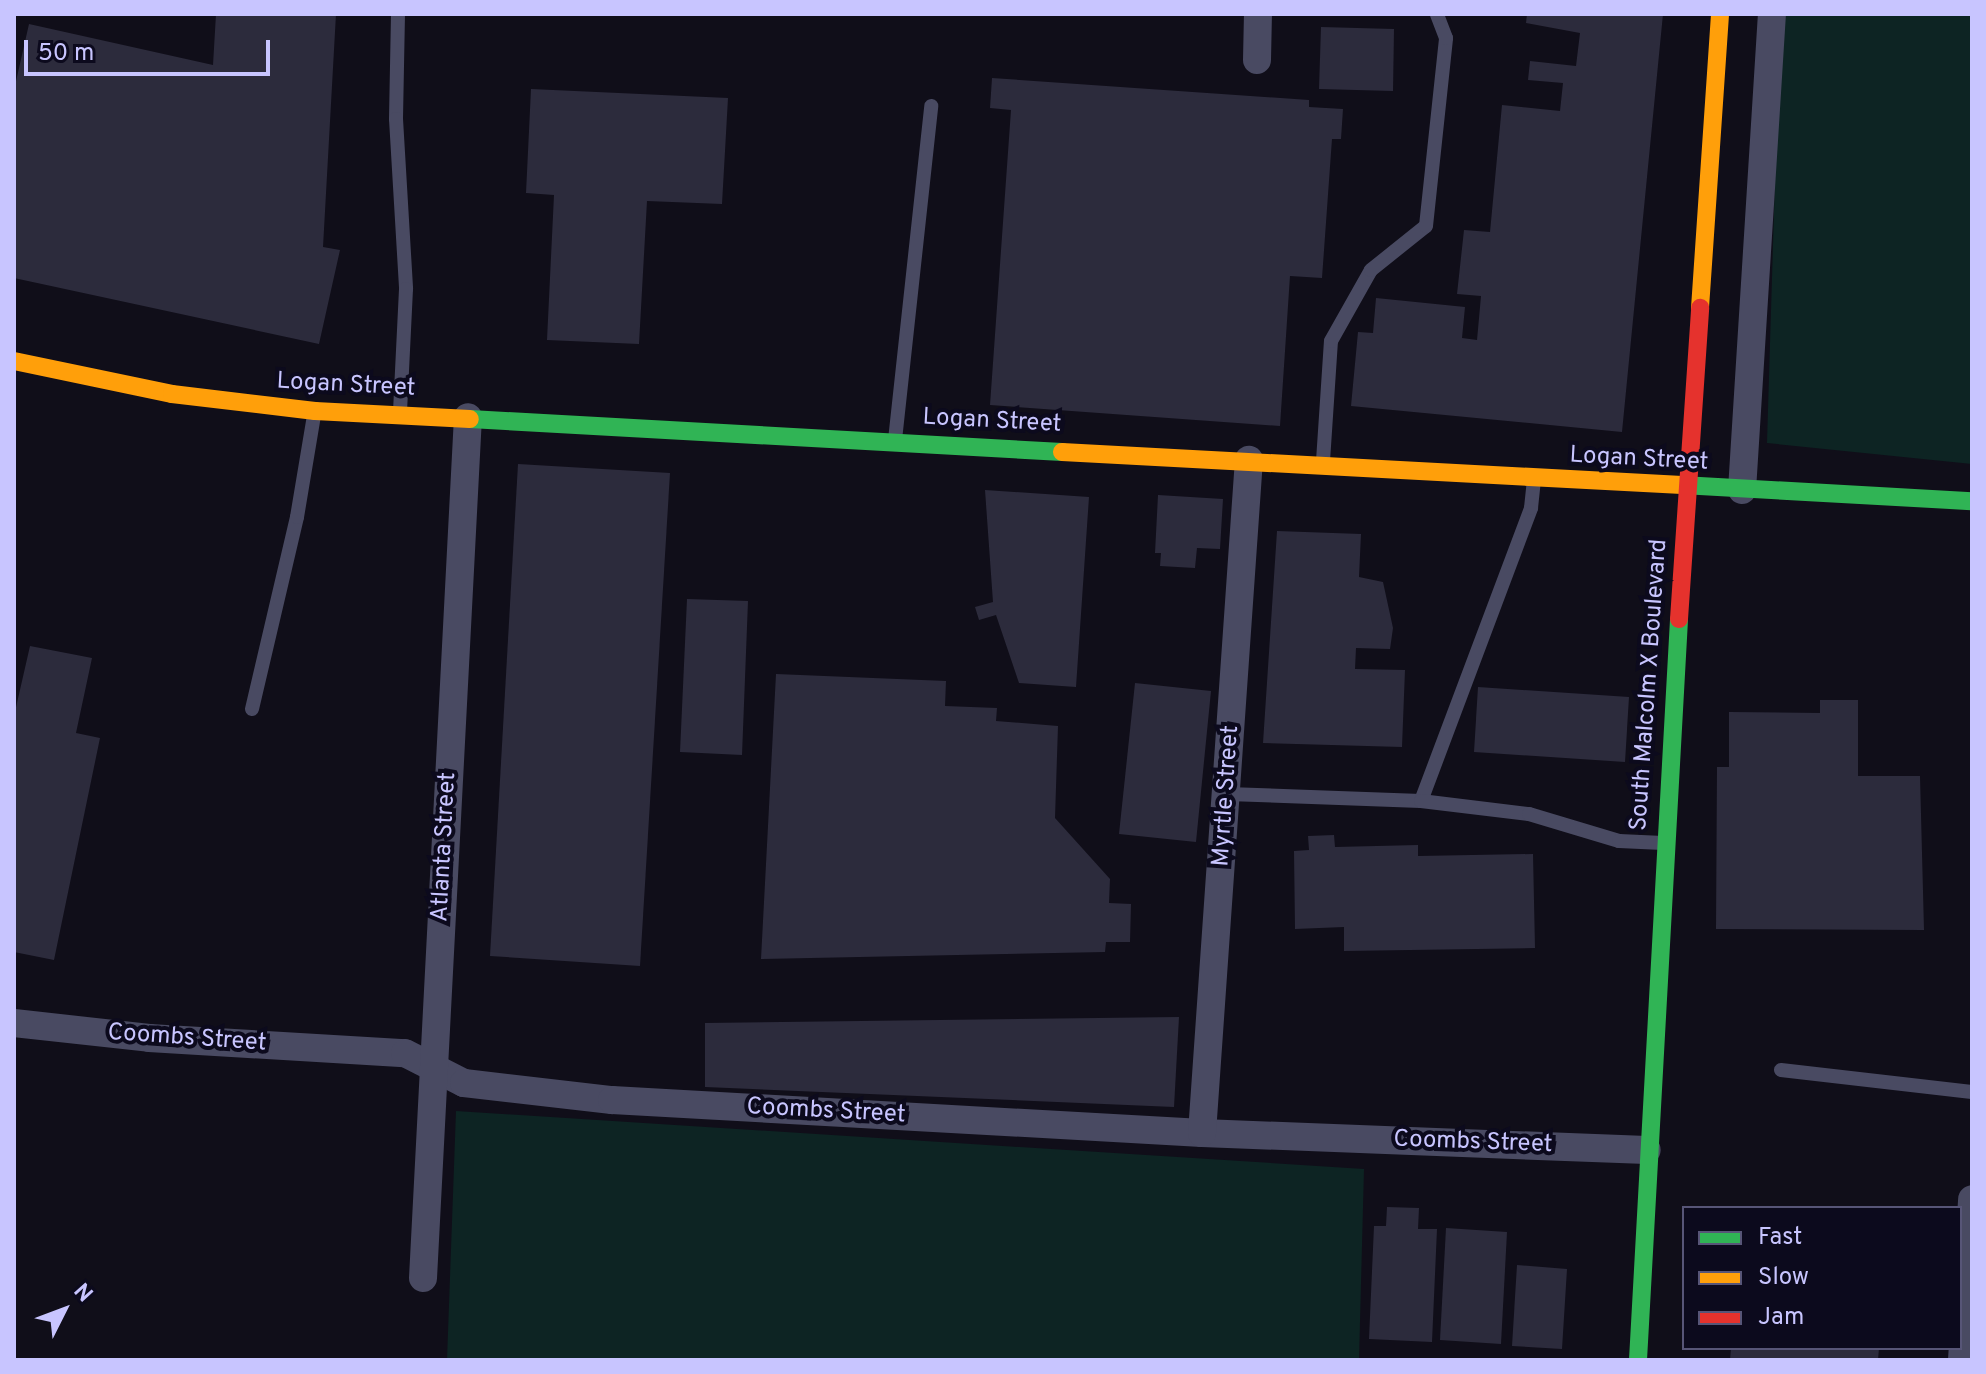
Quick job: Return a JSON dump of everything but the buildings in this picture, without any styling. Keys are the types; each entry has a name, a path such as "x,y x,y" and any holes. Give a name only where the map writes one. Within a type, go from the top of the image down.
{"street":[{"path":"1257,60 1258,14"},
{"name":"South Malcolm X Boulevard","path":"1638,1360 1664,843 1720,14"},
{"path":"1742,490 1772,14"},
{"name":"Logan Street","path":"14,361 172,394 315,411 1323,463 1688,487 1972,501"},
{"name":"Atlanta Street","path":"423,1278 468,417"},
{"name":"Myrtle Street","path":"1202,1133 1249,460"},
{"name":"Coombs Street","path":"14,1023 149,1038 405,1053 464,1083 612,1100 1202,1133 1647,1150"},
{"path":"1962,1360 1972,1199"}],"lane":[{"path":"398,14 396,119 406,289 400,413"},
{"path":"1323,463 1331,341 1371,270 1426,226 1446,38 1437,14"},
{"path":"895,440 931,106"},
{"path":"252,709 297,517 315,411"},
{"path":"1421,801 1531,508 1534,477"},
{"path":"1228,794 1421,801 1529,814 1619,841 1664,843"},
{"path":"1781,1070 1972,1092"}],"green space":[{"path":"1780,14 1972,14 1972,464 1767,443"},
{"path":"456,1111 1364,1169 1359,1360 447,1360"}],"traffic: fast":[{"path":"470,419 1062,452"},
{"path":"1682,485 1972,501"},
{"path":"1638,1360 1679,619"}],"traffic: slow":[{"path":"1700,308 1720,14"},
{"path":"14,361 172,394 315,411 470,419"},
{"path":"1062,452 1682,485"}],"traffic: jam":[{"path":"1679,619 1700,308"}]}
